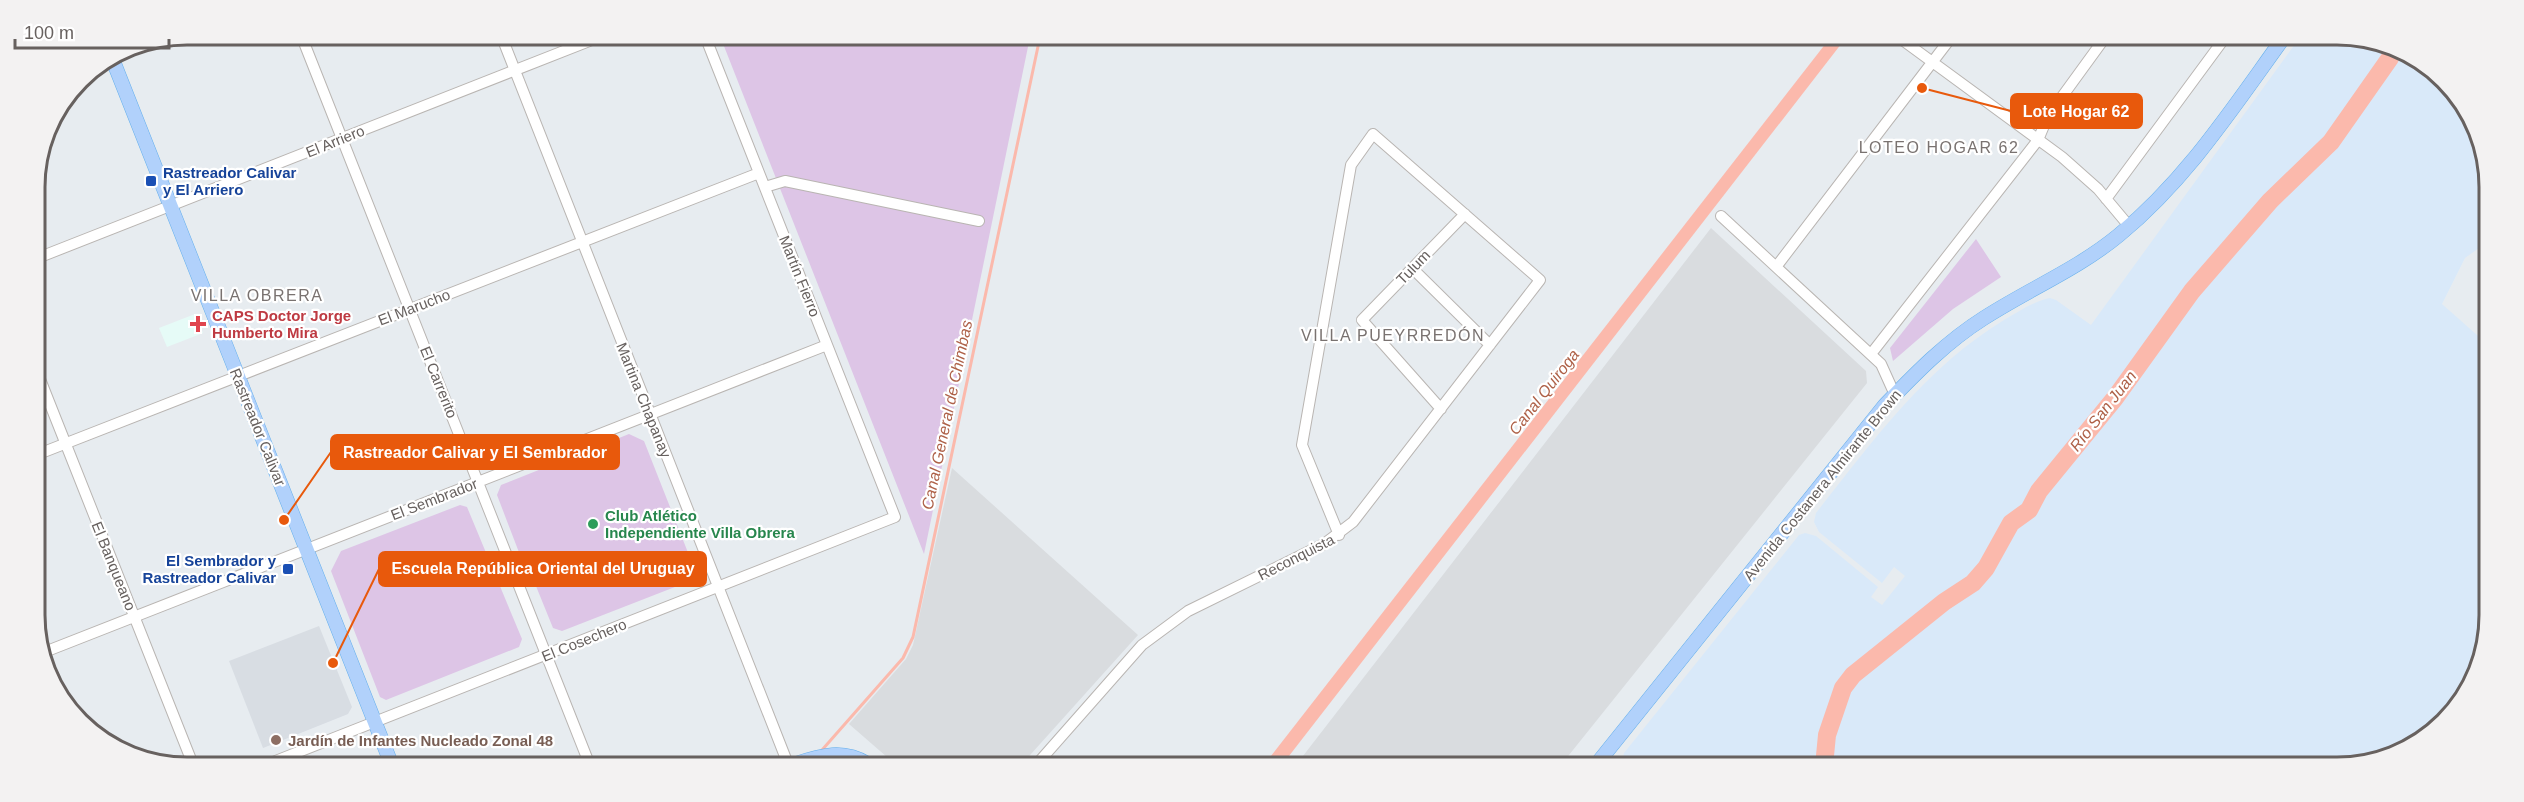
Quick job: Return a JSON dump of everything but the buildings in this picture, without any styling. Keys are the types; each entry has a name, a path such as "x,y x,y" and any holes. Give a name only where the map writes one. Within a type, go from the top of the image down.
{"main road":[{"name":"Avenida Costanera Almirante Brown","path":"1602,757 1895,395 1934,356 1971,327 2078,264 2129,226 2160,198 2189,166 2278,45"},
{"name":"Rastreador Calivar","path":"115,65 390,757"},
{"path":"817,757 843,754 850,757"}],"street":[{"name":"El Carrerito","path":"305,45 587,757"},
{"name":"Martina Chapanay","path":"505,45 785,757"},
{"name":"El Arriero","path":"45,255 579,45"},
{"name":"Martín Fierro","path":"709,45 895,516"},
{"path":"1909,45 2062,157 2106,199 2129,226"},
{"path":"1776,267 1945,45"},
{"path":"1871,354 2038,140 2048,116 2100,45"},
{"path":"2106,199 2220,45"},
{"path":"1339,535 1302,445 1351,165 1373,134 1465,214"},
{"name":"El Marucho","path":"45,451 759,173"},
{"path":"765,187 785,181 979,221"},
{"name":"Tulum","path":"1441,409 1362,320 1465,214"},
{"name":"Reconquista","path":"1043,757 1142,645 1188,611 1339,535 1353,522 1441,409 1540,280 1465,214"},
{"path":"1721,216 1881,364 1895,395"},
{"path":"1412,268 1490,345"},
{"name":"El Sembrador","path":"50,649 827,345"},
{"name":"El Banqueano","path":"45,392 190,757"},
{"name":"El Cosechero","path":"286,757 895,516"}],"shaded area":[{"path":"724,45 1028,45 924,554"},
{"path":"1825,45 1840,45 1288,757 1270,757"},
{"path":"1711,228 1866,371 1867,383 1567,757 1302,757"},
{"path":"1976,239 2001,277 1953,309 1893,361 1890,348"},
{"path":"195,314 203,333 167,347 159,328"},
{"name":"Club Atlético Independiente Villa Obrera","path":"629,434 644,441 698,578 562,631 553,628 523,554 520,555 497,495 501,485"},
{"path":"952,468 1138,635 1028,757 887,757 849,724 906,659 913,645"},
{"path":"460,505 467,507 522,639 519,647 386,700 380,697 331,571 341,551"},
{"path":"319,626 352,707 348,714 263,748 229,661"}],"sand":[{"path":"2294,45 2355,46 2373,50 2408,64 2423,74 2444,94 2464,124 2476,160 2479,178 2479,248 2465,258 2442,304 2479,337 2479,615 2474,651 2464,678 2444,708 2423,728 2408,738 2382,749 2346,757 1623,757 1624,753 1799,535 1805,533 1816,536 1878,587 1871,597 1882,605 1905,576 1894,567 1882,583 1819,532 1814,522 1816,513 1879,433 1949,360 2004,320 2026,307 2050,298 2091,325"}],"waterway":[{"name":"Canal General de Chimbas","path":"822,750 903,658 913,637 1038,45"},
{"name":"Río San Juan","path":"1825,757 1827,735 1843,688 1853,675 1944,602 1973,583 1986,568 2011,523 2029,510 2039,491 2115,398 2192,291 2270,201 2331,142 2391,56"}],"place":[{"name":"Lote Hogar 62","path":"1922,88"},
{"name":"Rastreador Calivar y El Arriero","path":"151,181"},
{"name":"CAPS Doctor Jorge Humberto Mira","path":"198,324"},
{"name":"Rastreador Calivar y El Sembrador","path":"284,520"},
{"name":"Club Atlético Independiente Villa Obrera","path":"593,524"},
{"name":"El Sembrador y Rastreador Calivar","path":"288,569"},
{"name":"Escuela República Oriental del Uruguay","path":"333,663"},
{"name":"Jardín de Infantes Nucleado Zonal 48","path":"276,740"}],"district":[{"name":"LOTEO HOGAR 62","path":"1939,147"},
{"name":"VILLA OBRERA","path":"257,295"},
{"name":"VILLA PUEYRREDÓN","path":"1393,335"}],"water label":[{"name":"Canal Quiroga","path":"1544,392"}]}
